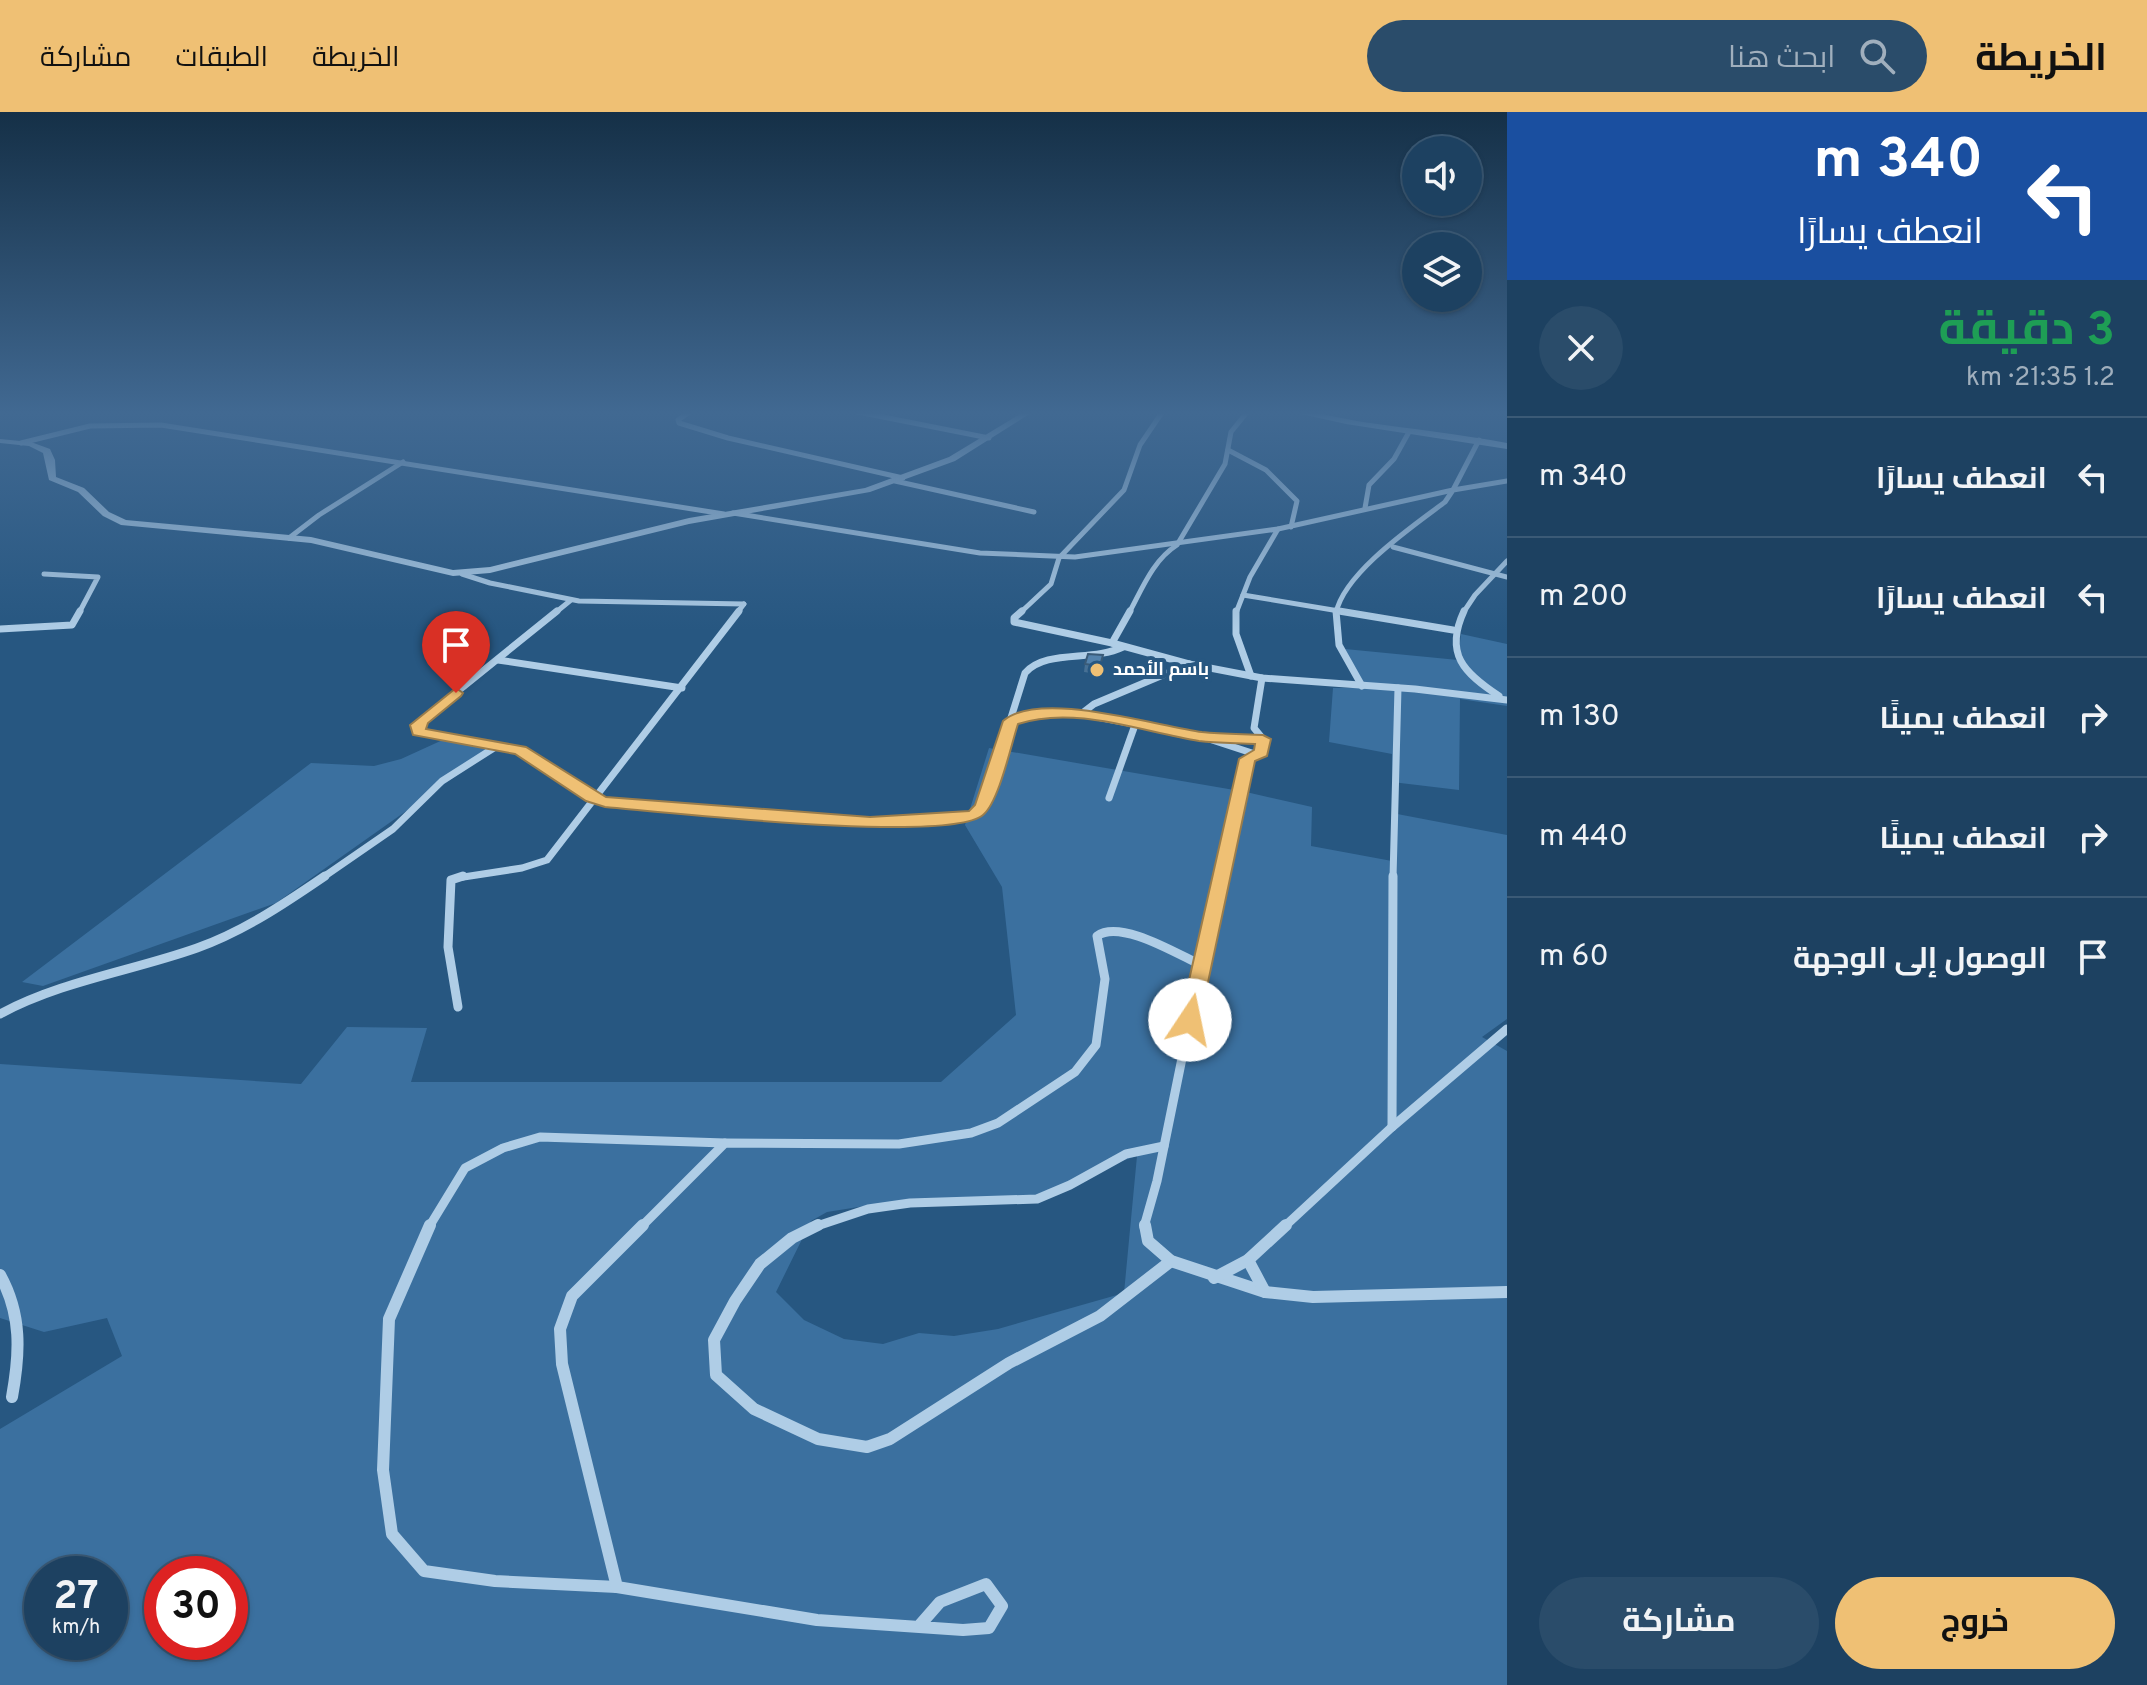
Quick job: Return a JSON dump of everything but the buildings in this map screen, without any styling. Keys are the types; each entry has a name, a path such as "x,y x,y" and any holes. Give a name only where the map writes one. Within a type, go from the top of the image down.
{"street":[{"path":"67,484 81,490 116,521 289,538 571,600 744,604 547,860 525,871 470,871 451,880 448,947 458,1007"},
{"path":"289,538 367,484"},
{"path":"546,484 980,553 1059,558 1177,545 1291,527 1365,508 1487,484"},
{"path":"462,574 478,573 728,513 852,494 884,484"},
{"path":"918,484 1034,512"},
{"path":"1128,484 1059,558 1051,584 1014,618 1014,622 1112,643 1189,664 1262,678 1507,700"},
{"path":"1112,643 1154,567 1164,553 1177,545 1213,484"},
{"path":"1283,484 1297,501 1291,527"},
{"path":"1365,508 1370,484"},
{"path":"1362,686 1344,657 1335,620 1339,600 1359,577 1445,502 1456,484"},
{"path":"1251,676 1235,629 1235,618 1255,565 1278,529"},
{"path":"1393,547 1507,577"},
{"path":"1507,561 1470,598 1453,630 1456,658 1479,682 1507,700"},
{"path":"0,629 72,625 98,577 44,574"},
{"path":"1243,595 1453,630"},
{"path":"571,600 422,720 416,729 425,734 520,750 592,798 645,807 870,822 960,819 975,814 983,807 1011,721 1014,698 1022,679 1033,665 1101,657 1123,647"},
{"path":"498,660 682,688"},
{"path":"1081,714 1094,704 1189,664"},
{"path":"1236,748 1242,736 1254,728 1262,678"},
{"path":"1392,1127 1393,804 1398,688"},
{"path":"1011,721 1048,712 1081,714 1203,737 1258,755"},
{"path":"1109,798 1135,725"},
{"path":"1247,759 1264,749 1263,739 1254,728"},
{"path":"1203,737 1263,739"},
{"path":"0,1014 30,998 197,948 272,912 393,829 442,781 497,746"},
{"path":"1236,748 1247,759"},
{"path":"1247,759 1144,1228 1156,1251 1171,1261 1214,1278 1265,1292 1313,1297 1507,1292"},
{"path":"919,1626 940,1602 986,1584 1002,1606 989,1628 963,1630 817,1620 617,1587 495,1581 424,1571 392,1534 383,1470 389,1319 434,1215 465,1168 503,1148 540,1137 899,1144 971,1133 998,1123 1075,1072 1096,1045 1105,979 1097,936 1102,932 1126,931 1201,965"},
{"path":"1214,1278 1248,1260 1392,1127 1507,1029"},
{"path":"617,1587 562,1364 560,1329 572,1296 725,1143"},
{"path":"1164,1146 1144,1147 1108,1160 1059,1193 1037,1199 899,1202 853,1210 797,1232 747,1279 713,1344 716,1375 754,1409 818,1439 867,1447 890,1439 1009,1363 1100,1316 1171,1261"},
{"path":"1248,1260 1265,1292"},
{"path":"0,1275 19,1317 19,1359 12,1397"}],"shaded area":[{"path":"1461,634 1507,644 1507,706 1460,699 1459,790 1392,782 1392,754 1329,742 1333,688 1363,688 1345,649 1458,660"},
{"path":"447,738 501,744 276,903 43,986 22,982 311,763 374,766 401,759"},
{"path":"989,748 1246,792 1312,807 1311,846 1392,861 1392,813 1507,835 1507,1019 1482,1037 1507,1051 1507,1685 0,1685 0,1429 122,1356 107,1318 44,1332 0,1318 0,1064 301,1084 347,1027 427,1028 411,1082 941,1082 1016,1015 1002,887 965,825","holes":["1137,1156 1124,1293 998,1329 954,1336 919,1333 883,1344 844,1339 804,1320 776,1292 811,1221 827,1212 871,1205 1057,1194 1088,1172"]}],"place":[{"name":"باسم الأحمد","path":"1097,670"}],"route":[{"path":"456,693 422,720 416,729 418,732 520,750 592,798 605,802 820,820 960,819 975,814 983,807 1011,721 1034,713 1064,711 1203,737 1247,736 1263,739 1264,749 1261,753 1247,759 1190,1020"}]}
